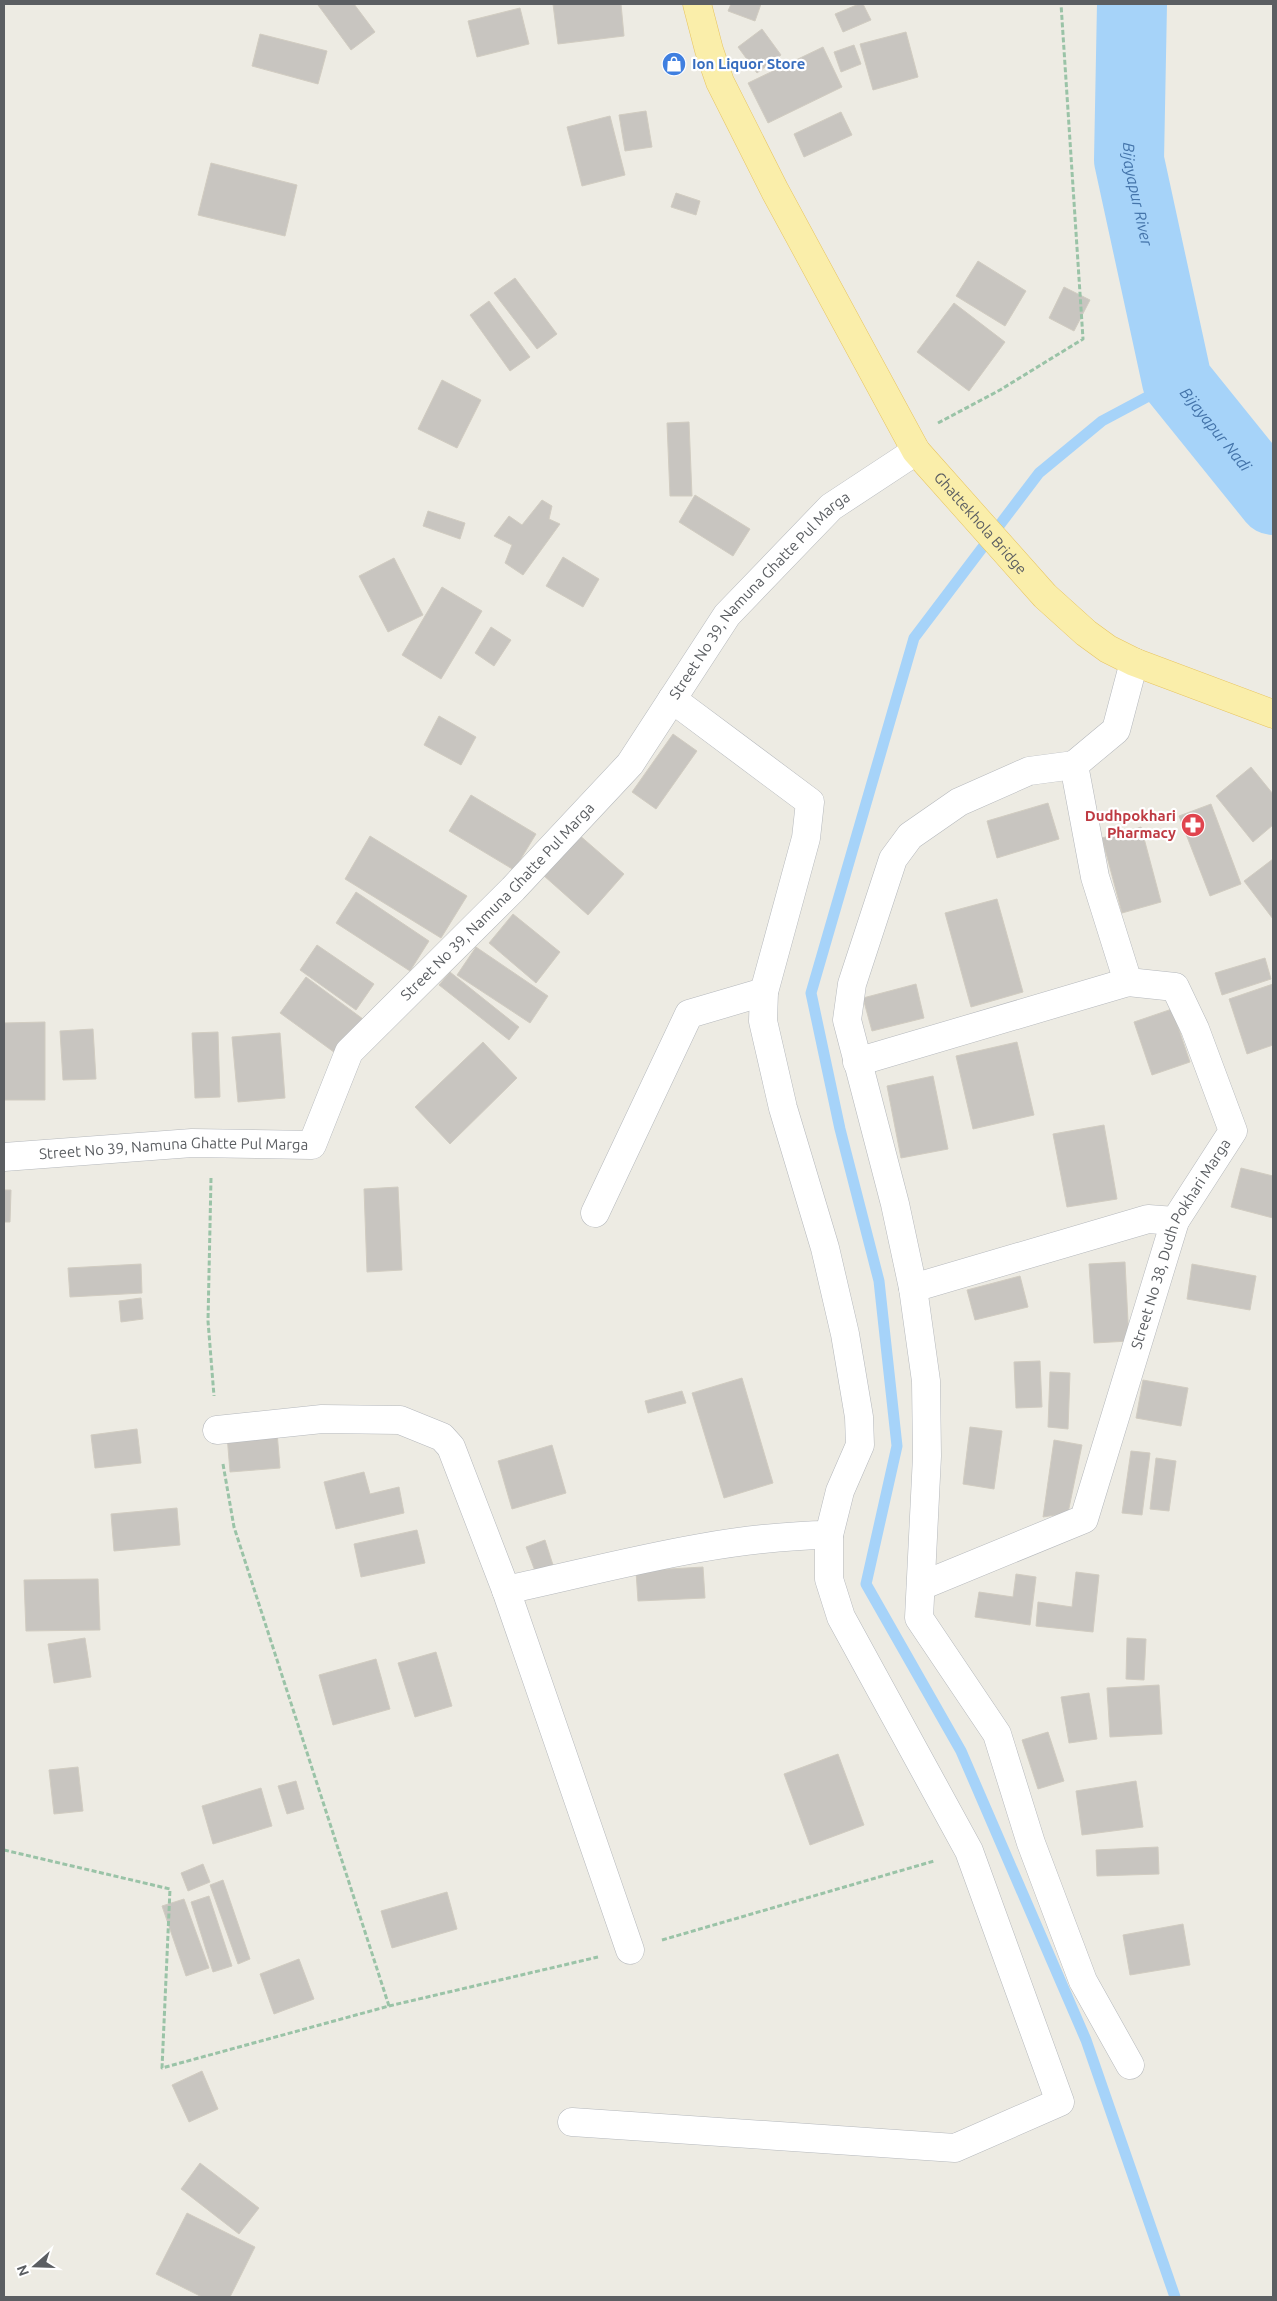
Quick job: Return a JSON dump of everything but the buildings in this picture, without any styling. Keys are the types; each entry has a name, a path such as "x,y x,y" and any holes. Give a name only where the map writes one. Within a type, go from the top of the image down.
{"main road":[{"name":"Ghattekhola Bridge","path":"697,4 709,50 720,82 775,191 912,445 1045,596 1086,633 1108,649 1134,662 1273,714"}],"street":[{"name":"Street No 39, Namuna Ghatte Pul Marga","path":"4,1157 192,1143 312,1146 349,1052 513,889 630,764 727,615 831,507 912,445"},
{"path":"1130,2065 1083,1981 1031,1843 997,1734 919,1618 927,1456 926,1381 913,1288 896,1204 847,1020 852,984 893,859 910,836 959,802 1028,771 1074,765 1116,730 1134,662"},
{"path":"572,2122 955,2148 1060,2102 969,1851 841,1617 829,1579 829,1535 840,1491 860,1445 858,1417 845,1334 825,1248 783,1108 763,1021 764,992 806,838 810,802 672,699"},
{"path":"857,1062 1128,982 1095,878 1074,765"},
{"name":"Street No 38, Dudh Pokhari Marga","path":"922,1586 1084,1519 1175,1221 1232,1131 1195,1029 1174,987 1128,982"},
{"path":"595,1213 689,1014 764,992"},
{"path":"913,1288 1148,1219 1175,1221"},
{"path":"217,1430 322,1419 400,1420 442,1436 451,1447 506,1590 630,1950"},
{"path":"506,1590 713,1546 788,1536 829,1535"}],"path":[{"path":"912,445 1083,340 1061,4"},
{"path":"212,1144 208,1321 217,1430 234,1527 389,2006"},
{"path":"4,1850 170,1889 162,2068 389,2006 630,1950 969,1851"}],"waterway":[{"name":"Bijayapur River","path":"1132,4 1129,160 1177,381 1273,500"},
{"path":"1175,2297 1086,2040 961,1751 866,1584 897,1446 879,1281 840,1129 811,993 914,638 1039,473 1102,421 1177,381"}],"place":[{"name":"Ion Liquor Store","path":"674,64"},
{"name":"Dudhpokhari Pharmacy","path":"1193,825"}],"water label":[{"name":"Bijayapur Nadi","path":"1216,429"}]}
